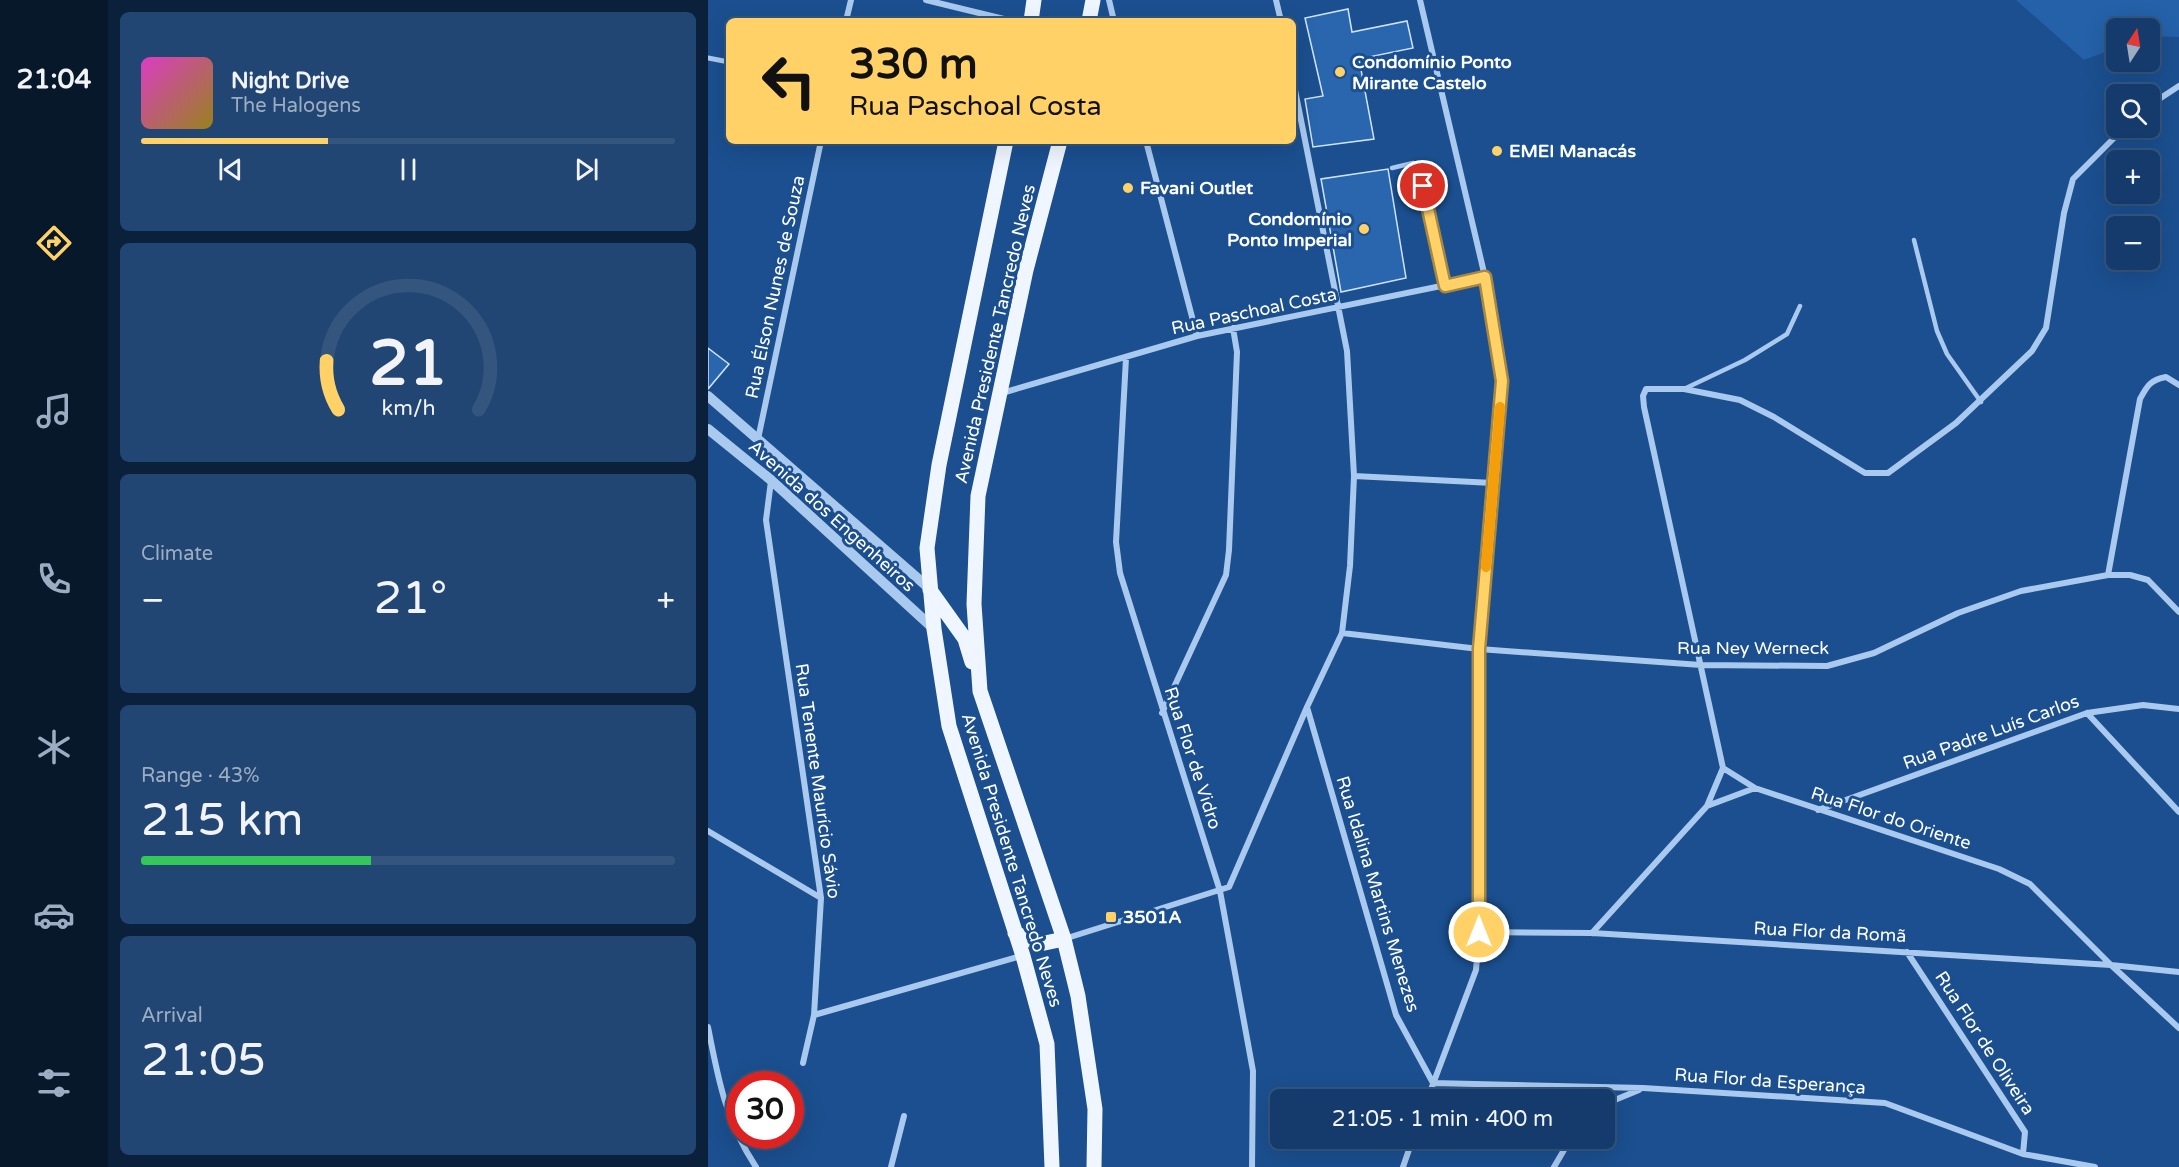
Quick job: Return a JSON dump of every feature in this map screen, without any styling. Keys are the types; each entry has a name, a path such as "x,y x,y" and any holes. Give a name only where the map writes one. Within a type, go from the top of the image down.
{"main road":[{"path":"1031,18 1034,0"},
{"path":"1090,18 1093,0"},
{"name":"Avenida Presidente Tancredo Neves","path":"1005,144 939,465 927,548 933,628 949,726 1023,956 1047,1044 1052,1167"},
{"name":"Avenida Presidente Tancredo Neves","path":"1059,144 1026,270 978,496 974,544 974,604 980,691 1064,939 1078,996 1095,1109 1094,1167"},
{"path":"930,589 965,639 980,691"},
{"path":"1015,933 1040,944 1064,939"}],"street":[{"path":"847,18 851,0"},
{"path":"926,0 1000,18"},
{"path":"1109,0 1113,18"},
{"path":"1276,0 1280,18"},
{"path":"1420,0 1485,277 1502,381 1479,649 1479,932 1476,970 1430,1089"},
{"path":"708,58 726,61"},
{"path":"2160,98 2179,86"},
{"path":"1064,939 1229,887 1307,707 1342,633 1350,566 1354,476 1347,351 1296,95"},
{"path":"1592,933 1707,806 1723,768 1643,396 1646,389 1651,387 1684,389 1740,400 1758,408 1865,473 1888,474 1981,402 2032,351 2046,328 2064,213 2073,179 2114,138"},
{"name":"Rua Élson Nunes de Souza","path":"758,438 820,144"},
{"path":"1147,144 1197,336"},
{"name":"Rua Paschoal Costa","path":"998,394 1197,336 1485,277"},
{"path":"1162,713 1226,575 1237,352 1233,328"},
{"name":"Rua Flor de Vidro","path":"1126,358 1116,542 1120,573 1162,713 1220,891 1253,1071 1252,1167"},
{"path":"2108,575 2140,399 2148,383 2157,379 2166,377 2179,385"},
{"name":"Avenida dos Engenheiros","path":"708,396 930,589"},
{"name":"Avenida dos Engenheiros","path":"708,429 771,480 933,628"},
{"path":"1354,476 1493,483"},
{"name":"Rua Tenente Maurício Sávio","path":"771,480 766,520 821,898 814,1015 803,1063"},
{"name":"Rua Ney Werneck","path":"1342,633 1479,649 1701,665 1827,666 1874,653 1958,613 2021,591 2108,575 2130,575 2148,580 2179,612"},
{"name":"Rua Padre Luís Carlos","path":"1817,811 2086,713 2143,705 2179,709"},
{"name":"Rua Idalina Martins Menezes","path":"1307,707 1396,1015 1432,1083"},
{"path":"2086,713 2179,812"},
{"name":"Rua Flor do Oriente","path":"1723,768 1755,788 1817,811 1999,869 2030,884 2111,965 2179,1028"},
{"path":"1707,806 1755,788"},
{"path":"708,831 821,898"},
{"name":"Rua Flor da Romã","path":"1479,932 1592,933 2111,965 2179,972"},
{"name":"Rua Flor de Oliveira","path":"1908,952 2025,1132 2023,1155"},
{"path":"814,1015 1023,956"},
{"path":"708,1027 720,1095 746,1152 756,1167"},
{"name":"Rua Flor da Esperança","path":"1432,1083 1643,1088 1885,1103 2023,1155 2095,1167"},
{"path":"1615,1100 1643,1088"},
{"path":"891,1167 904,1116"},
{"path":"1403,1167 1409,1149"},
{"path":"1554,1167 1565,1149"}],"lane":[{"path":"1392,168 1413,163 1419,165 1445,286"},
{"path":"1914,240 1937,331 1947,354 1981,402"},
{"path":"1684,389 1745,360 1787,334 1800,306"}],"shaded area":[{"path":"2016,0 2179,0 2179,37 2160,36 2160,18 2106,18 2106,52 2084,60"}],"building":[{"name":"Condomínio Ponto Mirante Castelo","path":"1348,9 1352,32 1407,21 1413,48 1359,59 1374,139 1313,147 1305,99 1323,96 1305,18"},
{"name":"Condomínio Ponto Imperial","path":"1388,169 1406,278 1341,292 1321,179"},
{"path":"708,348 729,364 708,389"}],"slow traffic":[{"path":"1486,567 1500,407"}],"place":[{"name":"Condomínio Ponto Mirante Castelo","path":"1340,72"},
{"name":"EMEI Manacás","path":"1497,151"},
{"name":"Favani Outlet","path":"1128,188"},
{"name":"Condomínio Ponto Imperial","path":"1364,229"},
{"name":"3501A","path":"1111,917"}],"route":[{"path":"1423,186 1445,286 1485,277 1502,381 1479,649 1479,932"}]}
